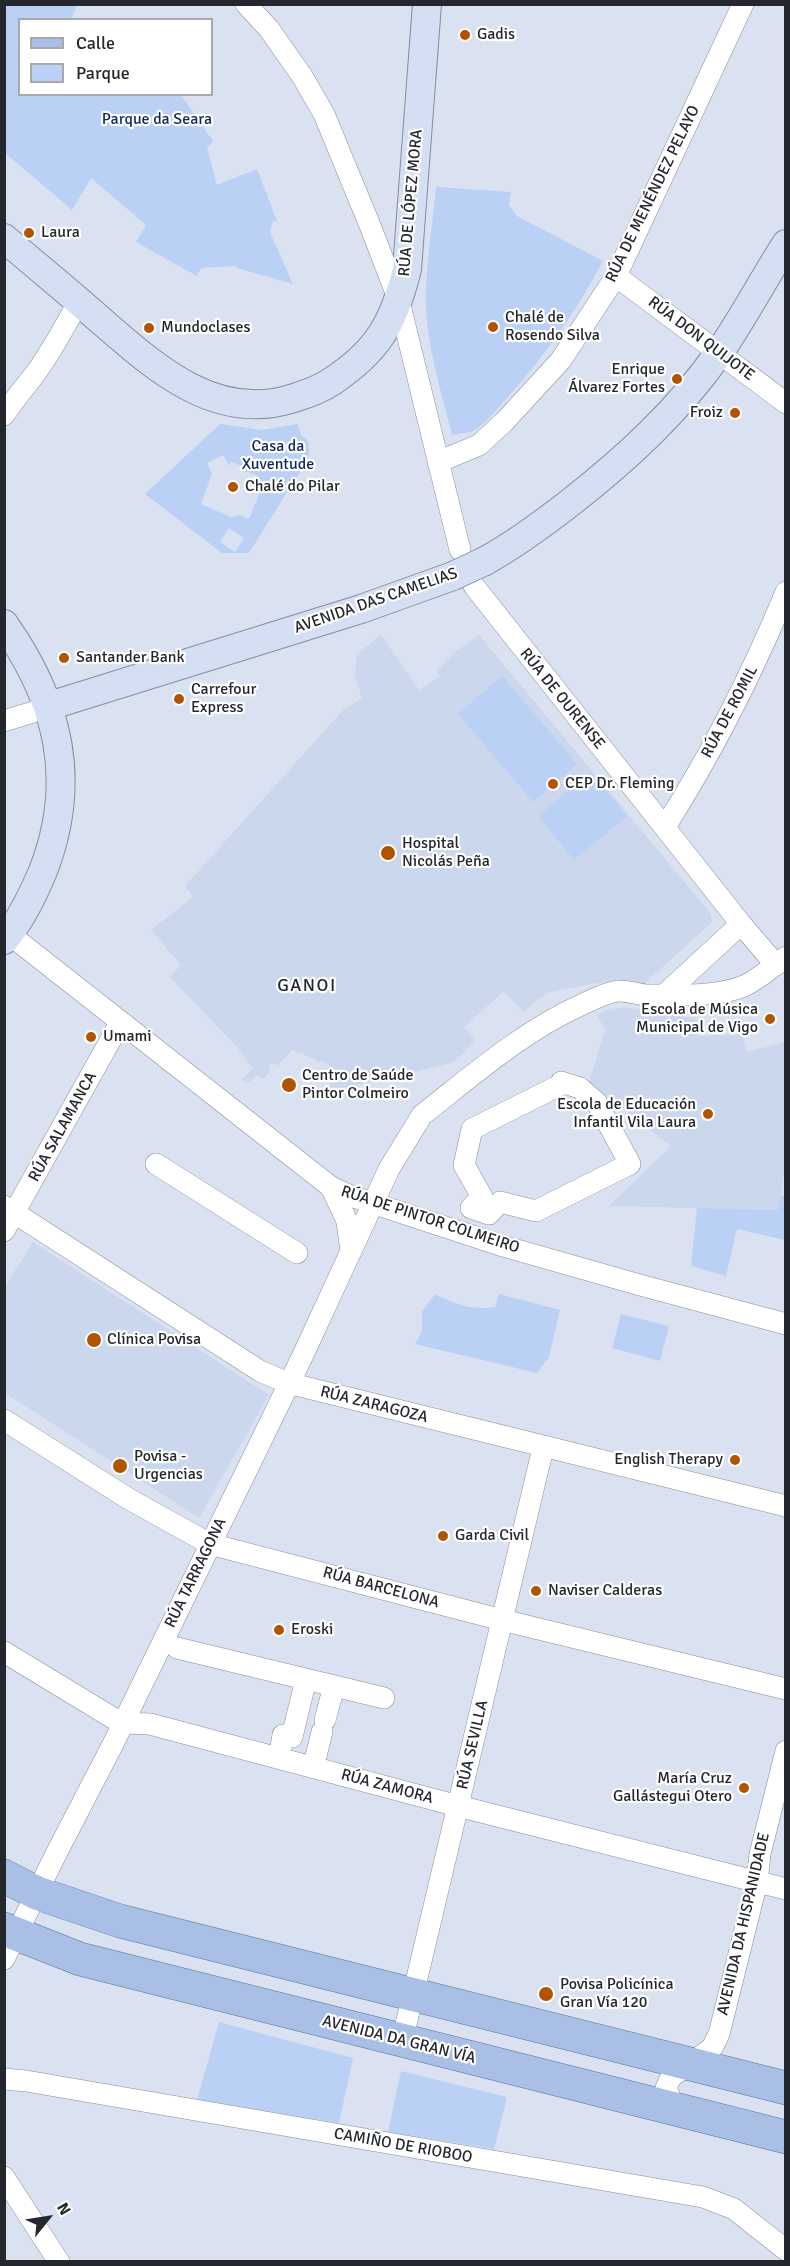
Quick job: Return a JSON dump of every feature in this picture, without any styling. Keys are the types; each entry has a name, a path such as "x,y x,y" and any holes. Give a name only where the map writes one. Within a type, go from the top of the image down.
{"main road":[{"name":"RÚA DE LÓPEZ MORA","path":"4,238 151,363 193,391 213,398 252,405 284,402 319,390 346,372 369,351 386,331 399,301 407,269 427,4"},
{"name":"AVENIDA DAS CAMELIAS","path":"41,709 361,609 468,568 536,530 627,456 677,407 720,352 786,244"},
{"path":"4,624 32,667 41,709 62,774 62,789 52,848 32,897 7,937"},
{"path":"4,1876 37,1893 120,1921 786,2088"},
{"name":"AVENIDA DA GRAN VÍA","path":"8,1941 786,2138"}],"street":[{"name":"RÚA DE OURENSE","path":"246,4 269,29 302,76 324,114 367,217 399,301 438,462 468,568 498,620 741,924 781,961"},
{"name":"RÚA DE MENÉNDEZ PELAYO","path":"438,462 479,445 504,422 561,360 616,276 743,4"},
{"name":"RÚA DON QUIJOTE","path":"616,276 786,403"},
{"path":"4,415 36,373 79,301"},
{"name":"RÚA DE ROMIL","path":"665,827 690,789 760,656 786,592"},
{"name":"AVENIDA DAS CAMELIAS","path":"4,721 41,709"},
{"path":"664,995 741,924"},
{"name":"RÚA DE PINTOR COLMEIRO","path":"7,937 330,1187 503,1246 786,1324"},
{"name":"RÚA TARRAGONA","path":"37,1893 124,1723 389,1169 422,1115 506,1049 548,1022 600,997 618,992 642,995 705,994 744,986 781,961"},
{"name":"RÚA SALAMANCA","path":"8,1217 120,1023"},
{"path":"561,1082 580,1088 597,1103 630,1164 536,1211 500,1202 489,1214 471,1208 482,1197 464,1165 472,1129 560,1085 561,1082"},
{"path":"156,1164 297,1253"},
{"path":"330,1187 347,1221 351,1252"},
{"name":"RÚA ZARAGOZA","path":"8,1217 260,1371 288,1383 543,1448 786,1506"},
{"name":"RÚA BARCELONA","path":"4,1420 129,1499 210,1544 502,1620 786,1689"},
{"name":"RÚA SEVILLA","path":"402,2041 543,1448"},
{"path":"177,1648 384,1698"},
{"name":"RÚA ZAMORA","path":"4,1652 98,1711 124,1723 150,1724 786,1889"},
{"path":"281,1747 284,1735 292,1737 306,1679"},
{"path":"316,1756 334,1686"},
{"name":"AVENIDA DA HISPANIDADE","path":"675,2110 666,2088 671,2077 712,2048 719,2034 757,1882 760,1854 781,1788 786,1751"},
{"name":"AVENIDA DA GRAN VÍA","path":"8,1941 37,1893"},
{"name":"CAMIÑO DE RIOBOO","path":"4,2079 703,2197 734,2209 786,2250"},
{"path":"4,2177 59,2262"}],"shaded area":[{"name":"Hospital Nicolás Peña","path":"381,635 419,690 440,676 436,671 454,653 479,635 711,914 712,922 643,985 621,982 598,983 555,991 547,993 523,1012 504,991 464,1027 476,1040 458,1059 448,1064 352,1086 337,1092 329,1086 332,1081 324,1075 330,1067 322,1060 319,1063 292,1049 278,1066 274,1063 269,1064 270,1071 263,1079 258,1075 248,1083 241,1080 253,1069 237,1047 170,977 181,965 151,930 193,897 185,886 343,710 362,698 355,677 356,655"},
{"name":"Escola de Educación Infantil Vila Laura","path":"623,1007 700,1019 698,1036 742,1034 747,1052 785,1042 786,1156 779,1210 609,1206 671,1146 589,1082 605,1030 597,1015 608,1009 610,1011"},
{"name":"Clínica Povisa","path":"33,1242 269,1395 199,1518 5,1393 5,1286"}],"green space":[{"name":"Parque da Seara","path":"5,4 77,5 71,18 18,18 18,96 182,96 213,141 207,148 217,185 257,169 277,221 273,221 270,232 293,284 236,266 201,268 197,276 136,242 146,225 91,178 72,210 5,153"},
{"path":"436,187 511,192 509,205 517,216 603,261 560,332 522,381 479,427 470,432 452,435 434,365 427,322 427,272"},
{"name":"Casa da Xuventude","path":"220,424 262,430 298,424 301,436 308,442 309,453 306,462 249,553 222,553 145,494","holes":["223,455 229,466 231,462 242,466 241,470 259,476 256,486 261,489 249,519 239,515 231,517 201,504 212,474 207,463","229,528 244,538 235,552 220,542"]},
{"path":"502,676 577,764 533,802 458,714"},
{"path":"590,772 627,816 574,860 538,816"},
{"path":"781,1196 785,1196 785,1240 737,1229 726,1276 691,1266 697,1208 778,1210"},
{"path":"435,1294 457,1304 471,1307 495,1307 499,1294 560,1310 549,1357 537,1373 415,1344 422,1331 422,1312"},
{"path":"621,1314 669,1326 660,1361 612,1348"},
{"path":"219,2022 353,2058 339,2123 197,2100"},
{"path":"401,2071 507,2097 494,2149 388,2132"}],"place":[{"name":"Gadis","path":"465,35"},
{"name":"Laura","path":"29,233"},
{"name":"Chalé de Rosendo Silva","path":"493,327"},
{"name":"Mundoclases","path":"149,328"},
{"name":"Enrique Álvarez Fortes","path":"677,379"},
{"name":"Froiz","path":"735,413"},
{"name":"Chalé do Pilar","path":"233,487"},
{"name":"Santander Bank","path":"64,658"},
{"name":"Carrefour Express","path":"179,699"},
{"name":"CEP Dr. Fleming","path":"553,784"},
{"name":"Hospital Nicolás Peña","path":"388,853"},
{"name":"Escola de Música Municipal de Vigo","path":"770,1019"},
{"name":"Umami","path":"91,1037"},
{"name":"Centro de Saúde Pintor Colmeiro","path":"289,1085"},
{"name":"Escola de Educación Infantil Vila Laura","path":"708,1114"},
{"name":"Clínica Povisa","path":"94,1340"},
{"name":"English Therapy","path":"735,1460"},
{"name":"Povisa - Urgencias","path":"120,1466"},
{"name":"Garda Civil","path":"443,1536"},
{"name":"Naviser Calderas","path":"536,1591"},
{"name":"Eroski","path":"279,1630"},
{"name":"María Cruz Gallástegui Otero","path":"744,1788"},
{"name":"Povisa Policínica Gran Vía 120","path":"546,1994"}],"district":[{"name":"GANOI","path":"307,986"}]}
